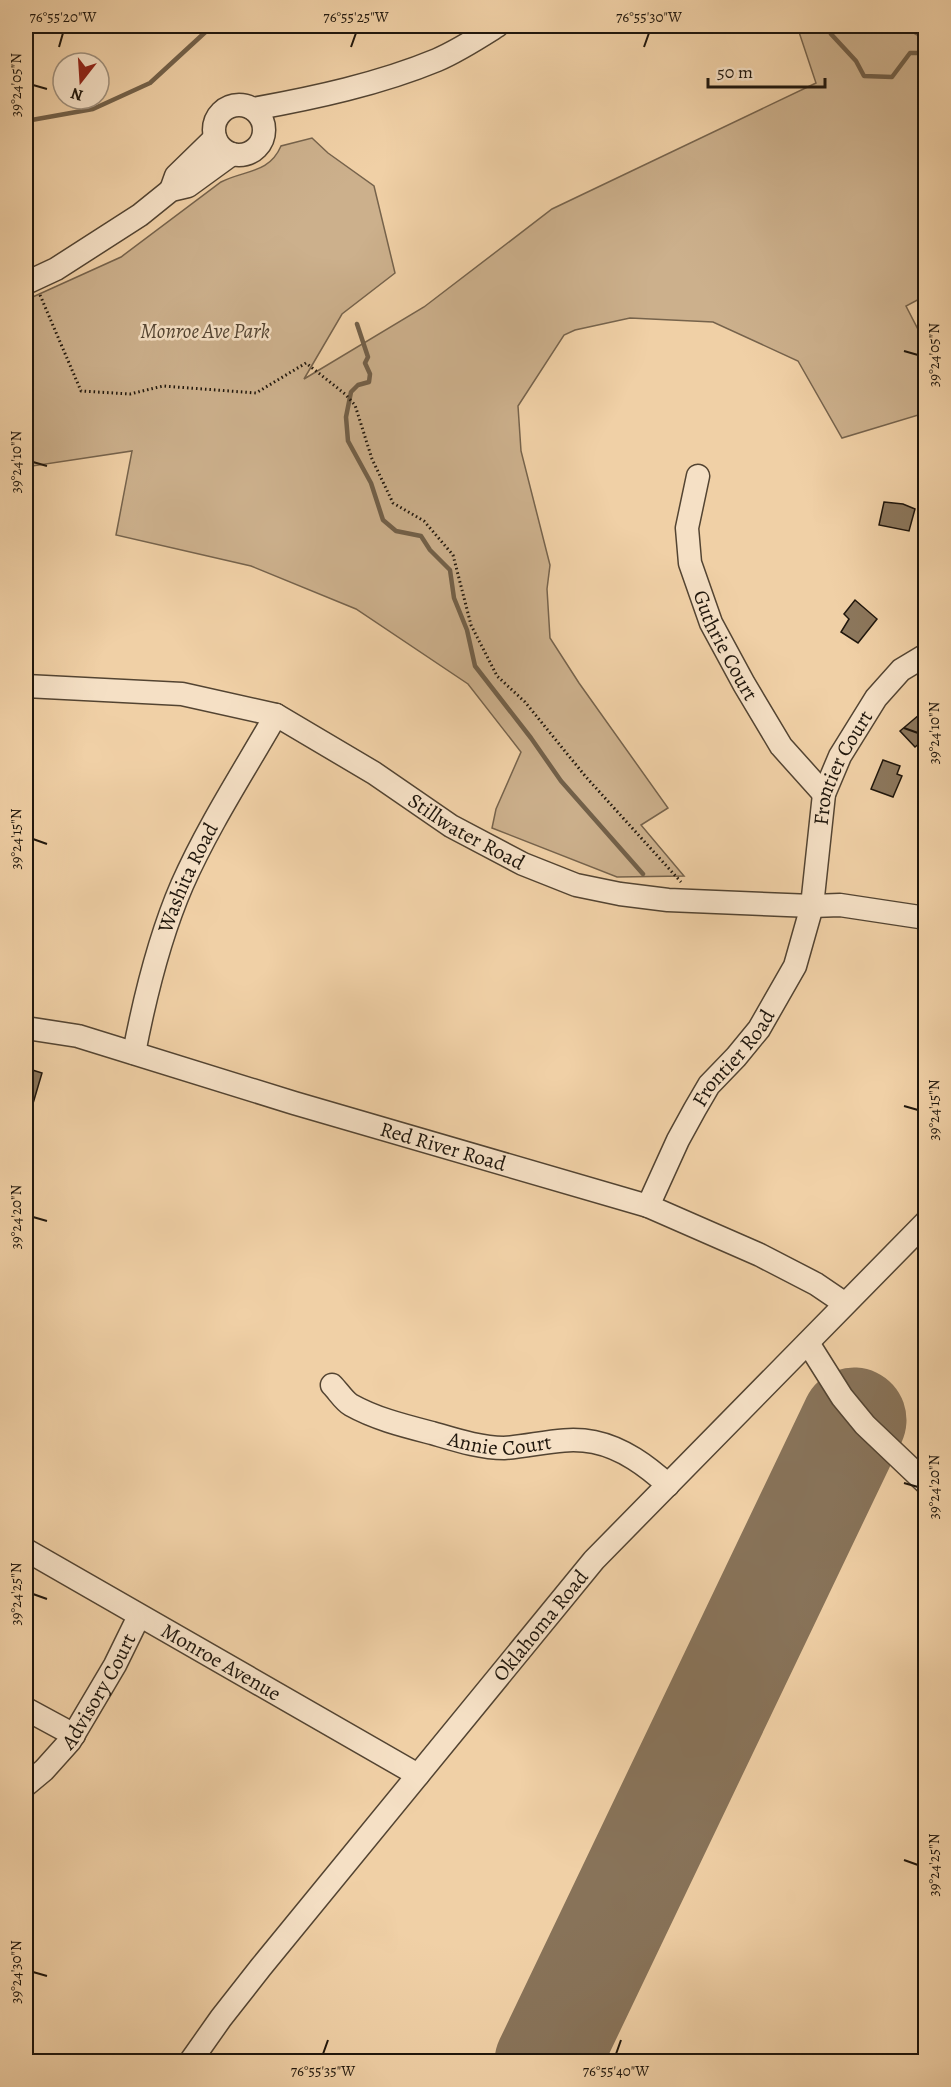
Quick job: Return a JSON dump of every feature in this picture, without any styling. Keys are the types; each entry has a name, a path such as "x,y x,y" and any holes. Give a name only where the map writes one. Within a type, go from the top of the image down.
{"street":[{"path":"254,109 264,126 259,146 242,155 231,154 219,145 214,129 216,120 228,107 236,105 254,109 304,100 389,76 437,60 497,26"},
{"path":"263,137 304,100"},
{"path":"171,190 176,176 215,138"},
{"path":"29,281 56,269 140,215 171,190 188,186 231,154"},
{"name":"Guthrie Court","path":"698,476 687,528 690,563 711,623 781,746 824,794"},
{"name":"Frontier Court","path":"812,906 824,794 840,756 876,698 901,670 926,655"},
{"name":"Stillwater Road","path":"26,686 182,694 276,715 374,773 451,826 523,864 576,885 620,894 668,900 812,906 840,905 926,918"},
{"name":"Washita Road","path":"134,1053 145,997 182,885 210,829 276,715"},
{"name":"Frontier Road","path":"648,1206 678,1140 709,1085 736,1058 759,1029 776,1001 795,966 812,906"},
{"name":"Red River Road","path":"26,1028 78,1036 294,1103 648,1206 760,1255 816,1284 844,1303"},
{"name":"Oklahoma Road","path":"190,2061 227,2010 594,1560 926,1222"},
{"path":"808,1343 842,1397 865,1425 926,1483"},
{"name":"Annie Court","path":"332,1385 349,1404 385,1420 474,1445 502,1448 546,1441 596,1442 643,1463 668,1485"},
{"name":"Monroe Avenue","path":"26,1550 418,1775"},
{"name":"Advisory Court","path":"26,1785 44,1770 74,1735 115,1665 140,1616"},
{"path":"26,1708 74,1735"}],"path":[{"path":"29,281 81,391 130,394 163,386 256,393 306,363 345,394 355,405 372,459 393,503 424,521 453,555 471,625 497,676 525,702 586,777 699,901"}],"green space":[{"name":"Monroe Ave Park","path":"797,26 901,26 917,35 922,26 925,26 925,296 906,306 925,343 925,413 842,438 798,361 713,322 630,318 575,330 564,335 518,406 521,451 550,565 547,589 550,638 579,683 668,808 641,825 684,876 617,877 492,828 496,809 521,752 468,684 356,609 251,566 116,535 132,451 26,467 26,300 121,257 221,182 263,167 276,155 281,146 312,138 328,153 374,186 395,273 342,314 304,379 424,307 552,209 816,83"}],"building":[{"path":"884,502 903,504 915,509 909,531 879,525"},
{"path":"855,600 877,619 858,643 841,632 849,619 844,614"},
{"path":"926,709 926,738 915,747 900,731"},
{"path":"883,760 900,766 897,774 902,776 893,797 871,789"},
{"path":"26,1068 42,1073 29,1117 26,1116"}],"waterway":[{"path":"26,121 93,109 150,83 212,26"},
{"path":"831,34 856,61 864,76 892,77 910,53 926,53"},
{"path":"357,324 368,357 365,363 370,374 369,382 358,385 351,392 346,417 348,441 371,483 383,520 396,531 421,536 430,550 450,570 454,598 467,630 475,666 561,781 643,874"}],"runway":[{"path":"547,2062 854,1420"}]}
